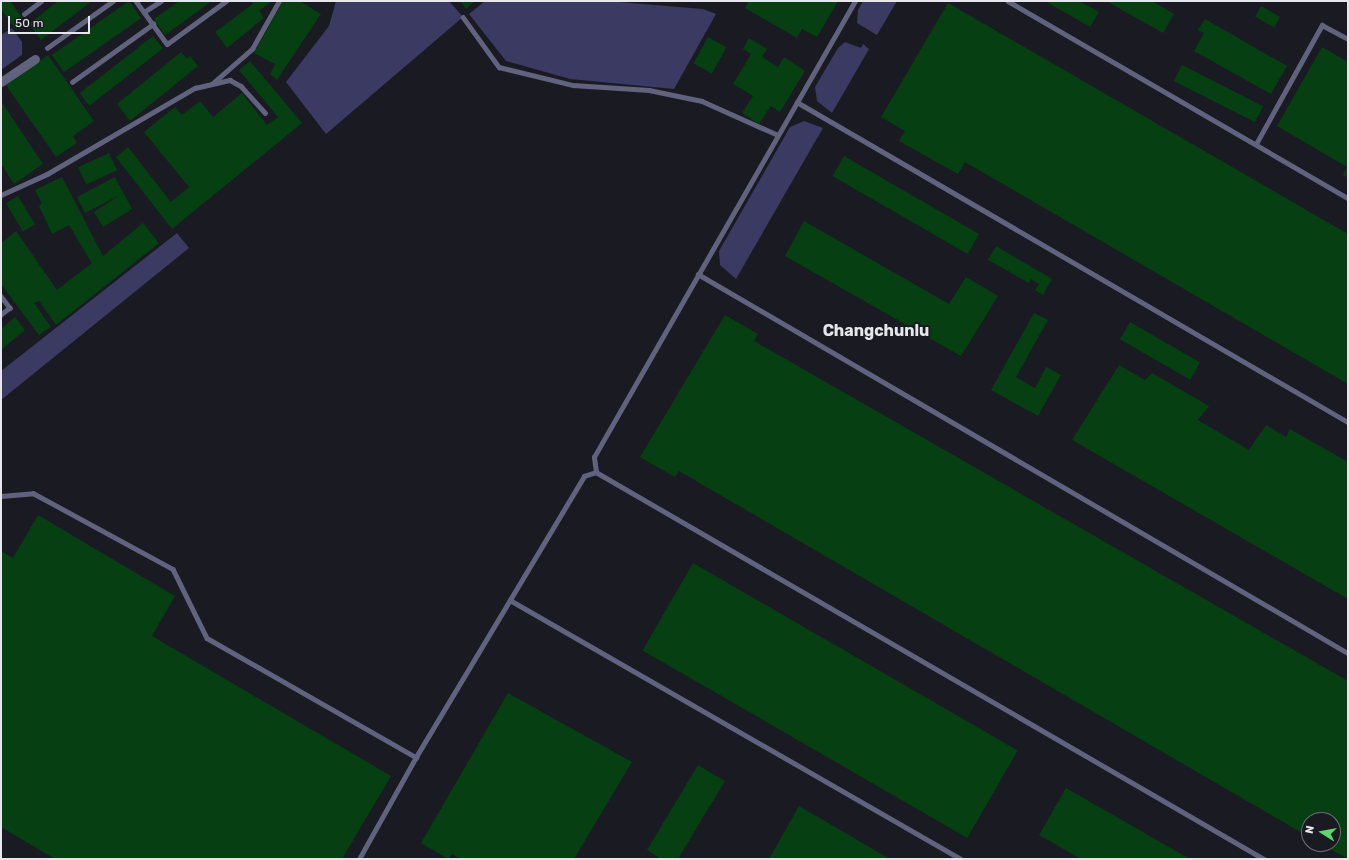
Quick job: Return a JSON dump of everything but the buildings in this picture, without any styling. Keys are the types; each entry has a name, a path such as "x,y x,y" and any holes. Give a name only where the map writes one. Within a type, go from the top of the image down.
{"street":[{"path":"1,82 35,59"}],"lane":[{"path":"24,14 41,1"},
{"path":"47,48 113,1"},
{"path":"136,1 167,44 226,1"},
{"path":"144,12 161,1"},
{"path":"214,83 252,49 280,1"},
{"path":"596,472 594,457 855,1"},
{"path":"1008,1 1348,198"},
{"path":"463,18 499,67 573,85 649,90 702,101 778,135"},
{"path":"72,82 153,24"},
{"path":"1256,144 1322,24 1348,40"},
{"path":"1,195 47,174 195,88 230,80 242,86 265,113"},
{"path":"797,102 1348,422"},
{"path":"698,274 1348,653"},
{"path":"1,296 10,308 1,315"},
{"path":"359,859 416,757 584,476 596,472 1264,859"},
{"path":"1,496 33,493 173,569 207,638 416,757"},
{"path":"510,600 961,859"}],"shaded area":[{"path":"336,1 449,1 463,17 326,134 286,82 329,26"},
{"path":"485,1 619,2 703,9 716,14 674,89 570,79 506,61 469,14"},
{"path":"863,1 897,1 877,35 857,23 858,10"},
{"path":"12,28 22,42 22,55 1,70 1,35"},
{"path":"845,42 861,48 863,44 869,49 832,113 817,101 815,87 838,48"},
{"path":"804,121 823,128 736,279 720,265 719,251 790,127"},
{"path":"177,233 189,248 1,400 1,371"}],"district":[{"name":"Changchunlu","path":"876,331"}]}
